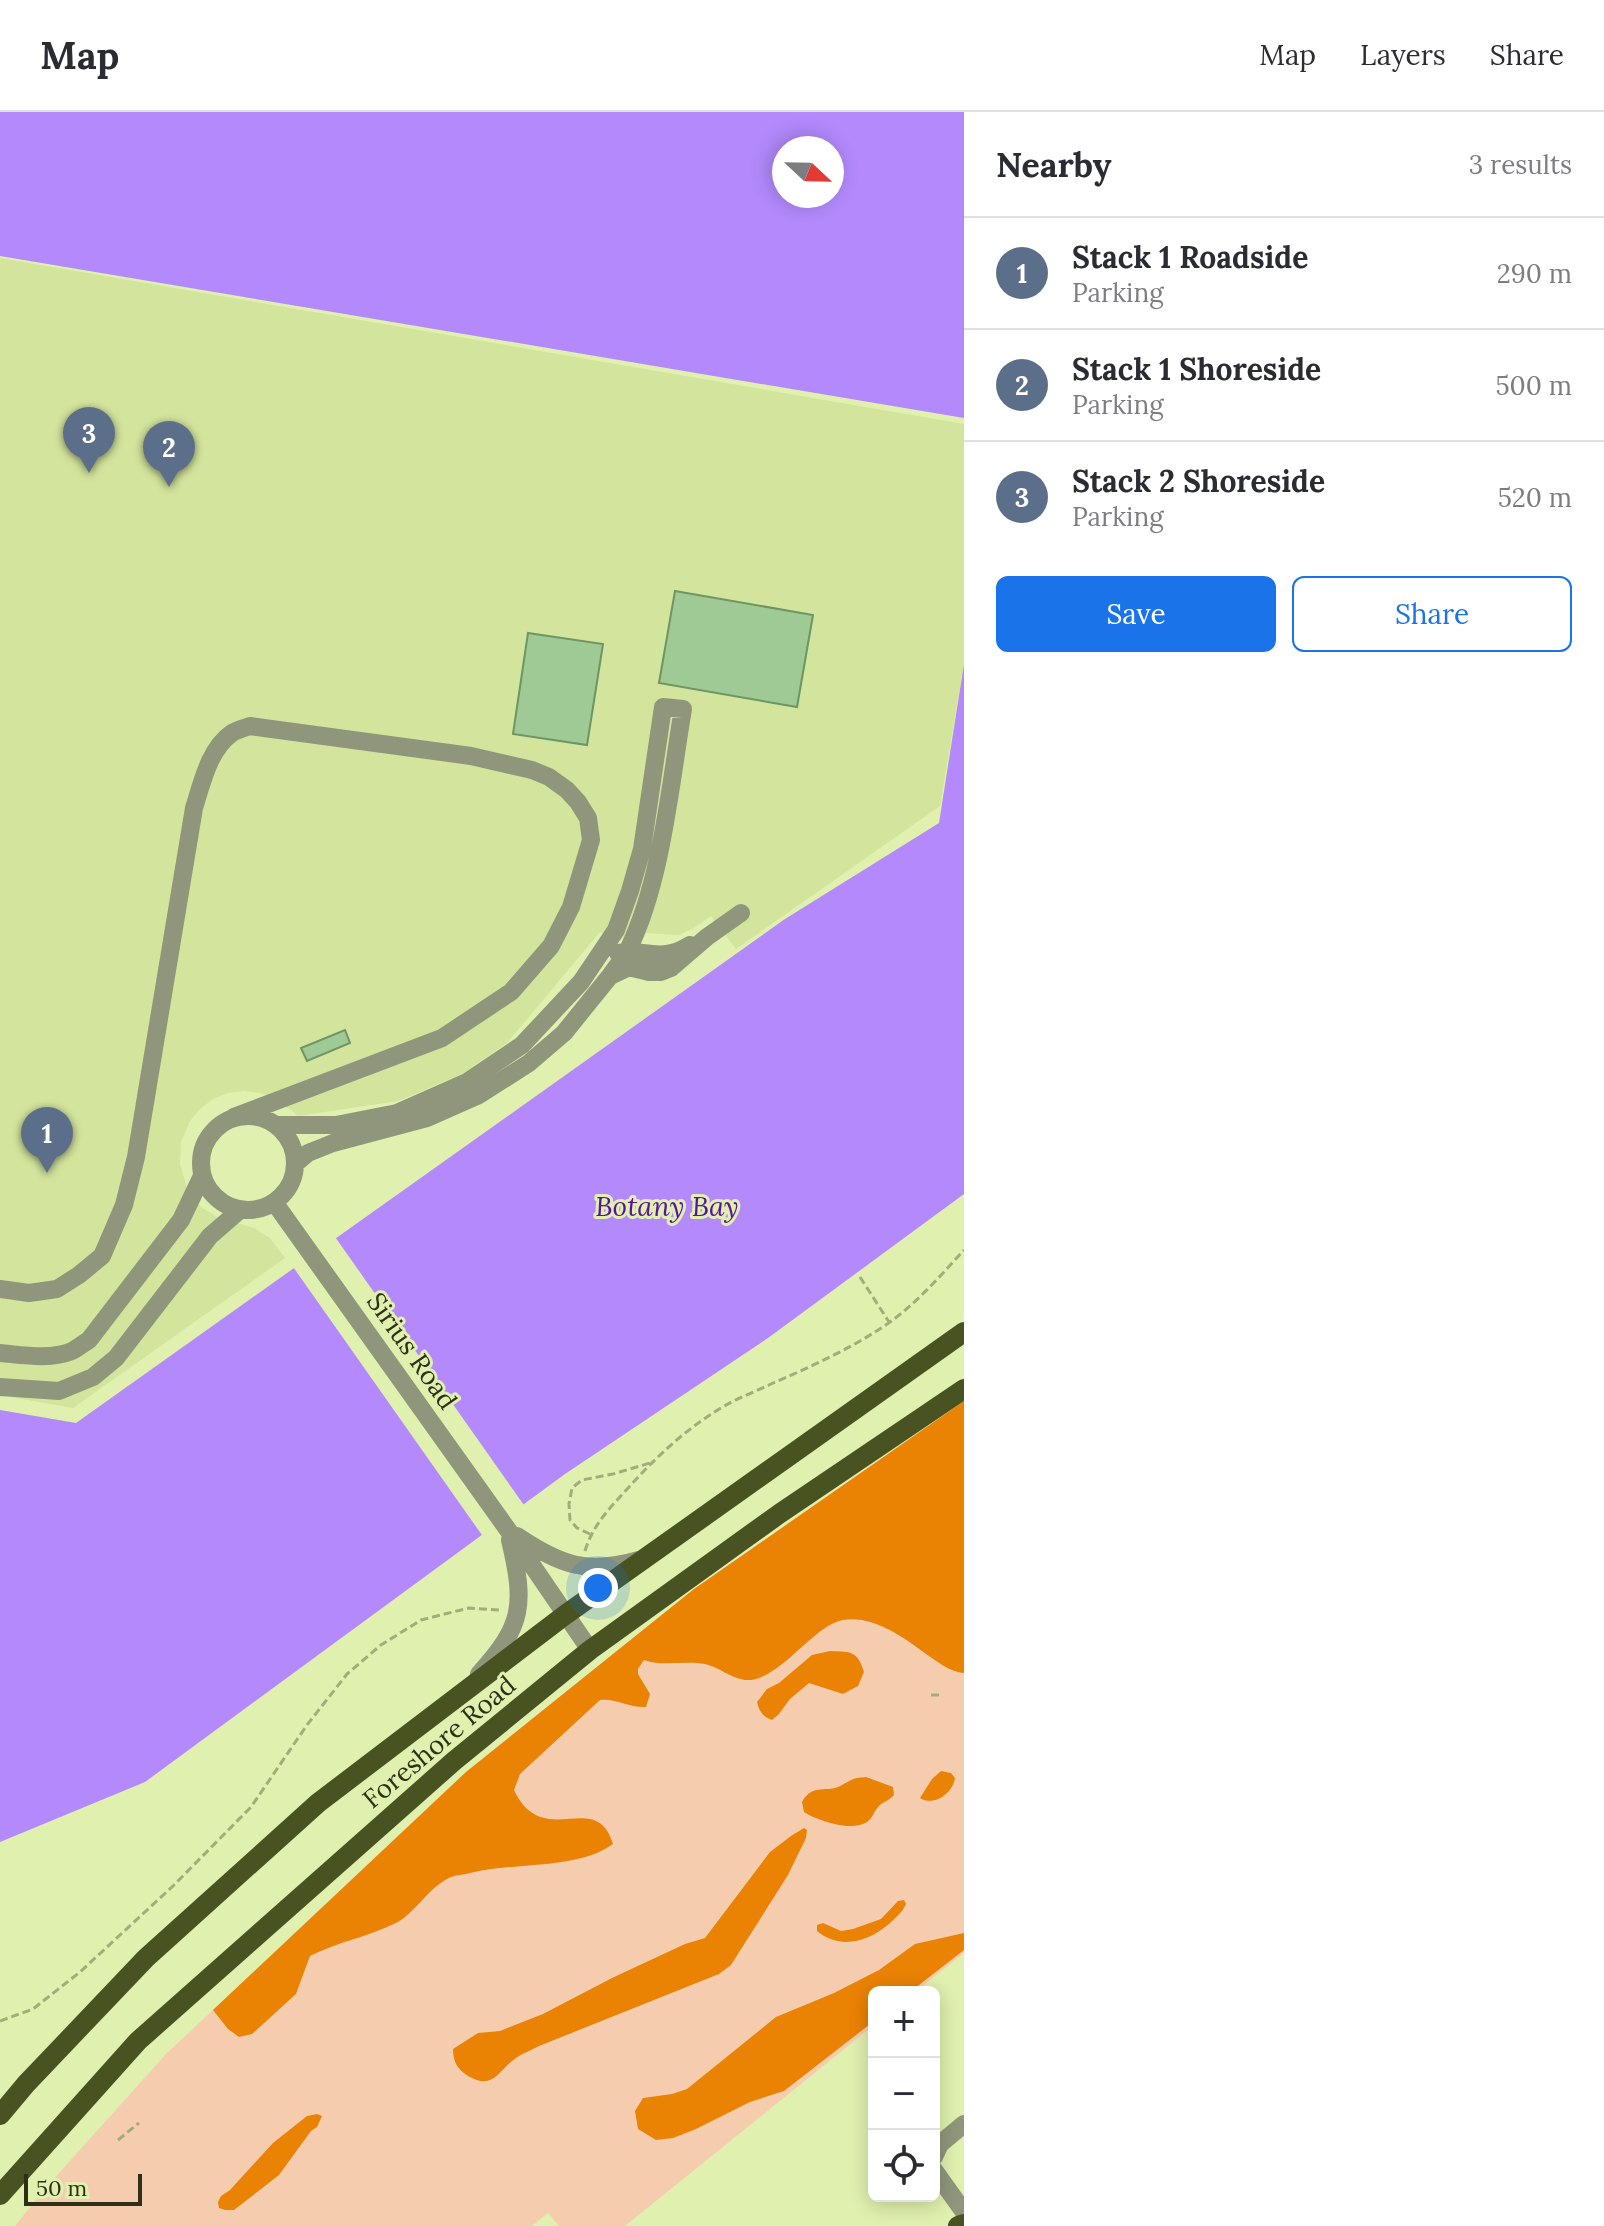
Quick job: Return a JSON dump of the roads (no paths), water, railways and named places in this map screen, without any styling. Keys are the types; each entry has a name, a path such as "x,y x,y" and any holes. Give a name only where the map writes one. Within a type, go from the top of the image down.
{"main road":[{"name":"Foreshore Road","path":"0,2115 146,1958 318,1803 565,1615 964,1332"},
{"name":"Foreshore Road","path":"0,2195 138,2041 454,1761 590,1650 779,1514 964,1389"},
{"path":"958,2226 964,2224"}],"street":[{"path":"277,1125 336,1125 397,1113 467,1082 522,1045 581,982 616,930 642,849 663,707 683,709 649,896 627,951 564,1033 529,1063 479,1095 427,1118 333,1143 308,1153 295,1164"},
{"path":"0,1289 29,1293 57,1289 79,1275 102,1256 124,1205 136,1157 194,808 206,770 218,747 233,732 250,726 471,756 532,770 567,790 588,818 591,840 580,882 551,946 511,992 442,1038 234,1117 221,1124 210,1134 203,1147 200,1162 202,1176 216,1199 240,1210 252,1210 274,1202 285,1192 295,1164 293,1149 277,1125 249,1115 234,1117"},
{"path":"610,976 629,967 649,972 671,968 741,913"},
{"path":"595,963 610,954 627,951 673,953 707,937"},
{"path":"0,1353 56,1355 72,1351 89,1340 181,1220 202,1176"},
{"name":"Sirius Road","path":"274,1202 590,1650"},
{"path":"0,1387 59,1391 93,1377 116,1358 210,1236 240,1210"},
{"name":"Sirius Road","path":"508,1530 535,1548 577,1566 593,1569 613,1567 644,1559"},
{"name":"Sirius Road","path":"463,1692 492,1660 516,1623 519,1603 517,1579 508,1530"},
{"path":"940,2144 964,2124"},
{"path":"940,2178 964,2212"}],"water":[{"path":"0,112 964,112 964,418 0,256"},
{"name":"Botany Bay","path":"964,664 964,1194 768,1338 565,1474 145,1782 0,1842 0,1410 76,1423 785,919 939,823"}],"place":[{"name":"Stack 2 Shoreside","path":"89,473"},
{"name":"Stack 1 Shoreside","path":"169,487"},
{"name":"Stack 1 Roadside","path":"47,1173"}]}
